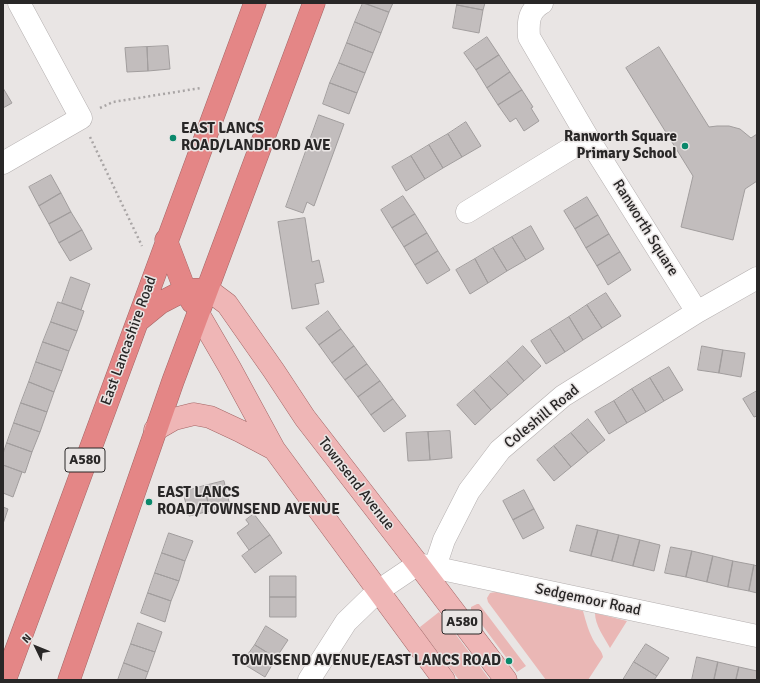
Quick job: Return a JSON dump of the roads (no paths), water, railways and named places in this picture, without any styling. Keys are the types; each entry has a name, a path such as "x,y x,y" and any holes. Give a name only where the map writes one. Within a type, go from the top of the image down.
{"highway":[{"name":"East Lancashire Road","path":"5,680 166,240 255,3"},
{"path":"69,680 155,430 314,3"},
{"path":"166,240 185,290 198,313"},
{"path":"137,322 160,303 185,290 207,289"}],"main road":[{"name":"Townsend Avenue","path":"207,289 227,304 305,418 427,565 506,680"},
{"path":"198,313 274,449 444,680"},
{"path":"155,430 174,419 194,414 210,417 240,430 274,449"}],"street":[{"path":"3,163 81,118 19,3"},
{"name":"Ranworth Square","path":"542,3 537,6 528,21 528,37 588,138 697,312"},
{"path":"467,212 588,138"},
{"path":"697,312 756,280"},
{"name":"Coleshill Road","path":"427,565 444,540 469,492 500,450 563,396 697,312"},
{"path":"309,680 346,622 378,591 427,565"},
{"name":"Sedgemoor Road","path":"427,565 757,636"}],"place":[{"name":"EAST LANCS ROAD/LANDFORD AVE","path":"173,138"},
{"name":"Ranworth Square Primary School","path":"685,146"},
{"name":"EAST LANCS ROAD/TOWNSEND AVENUE","path":"149,502"},
{"name":"TOWNSEND AVENUE/EAST LANCS ROAD","path":"509,661"}]}
